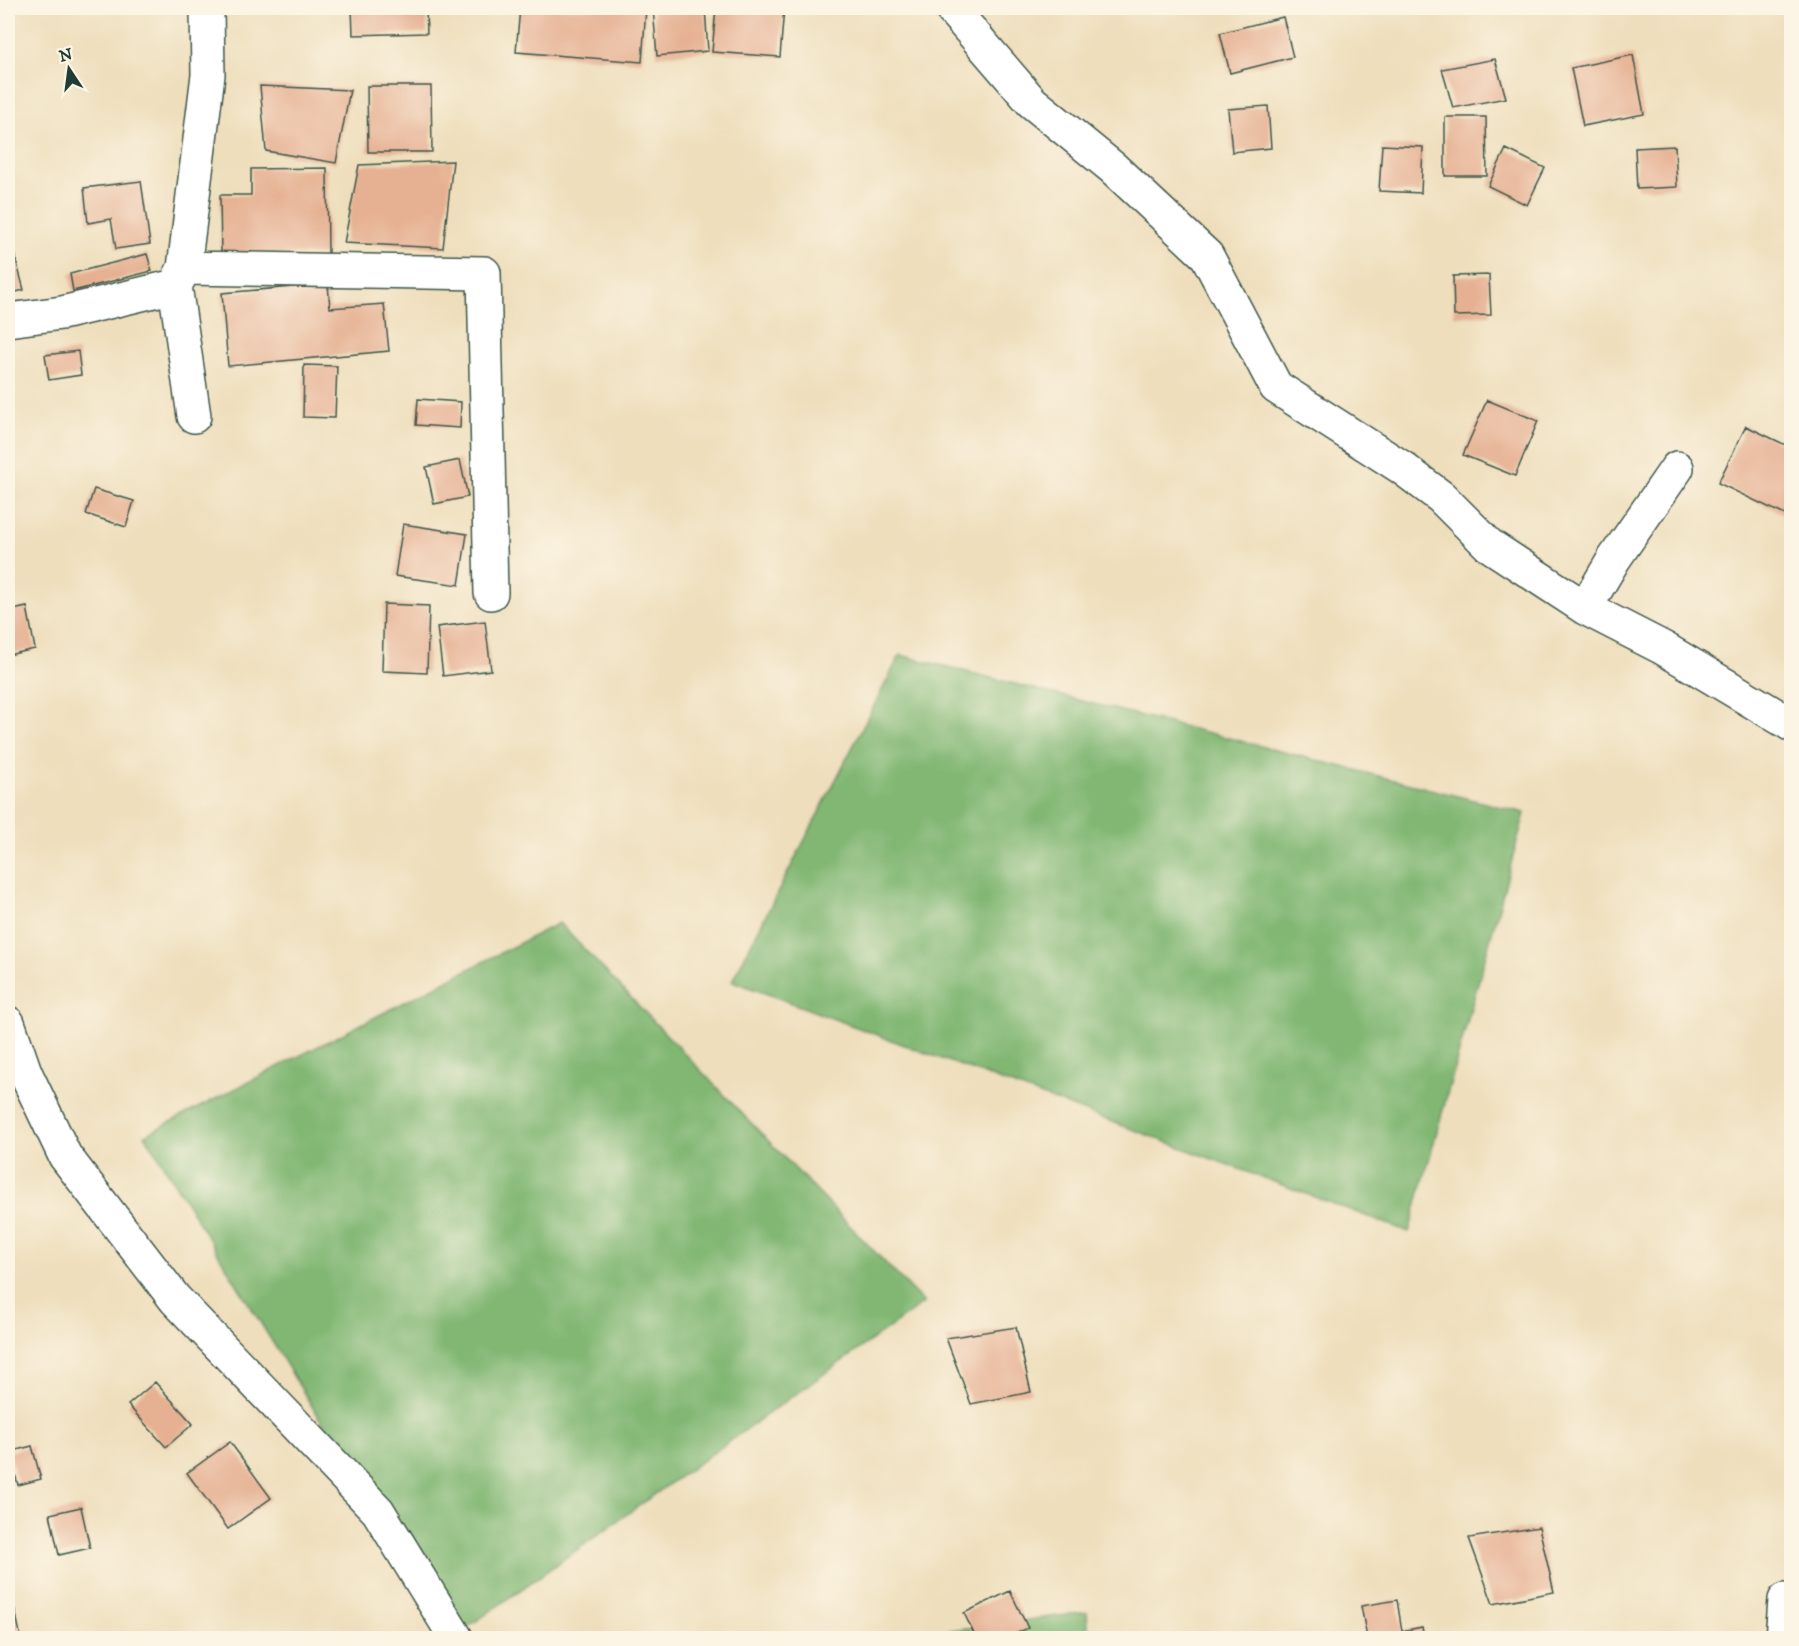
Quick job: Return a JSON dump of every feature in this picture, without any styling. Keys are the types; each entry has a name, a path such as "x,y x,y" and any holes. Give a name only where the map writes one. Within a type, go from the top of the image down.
{"street":[{"path":"194,416 179,277 208,75 207,8"},
{"path":"951,8 1032,102 1113,168 1207,256 1276,387 1401,467 1441,497 1489,545 1585,608 1663,648 1791,725"},
{"path":"8,320 62,313 179,277 484,273 490,593"},
{"path":"1585,608 1614,559 1677,468"},
{"path":"8,1023 26,1072 65,1156 175,1299 378,1511 456,1638"},
{"path":"1782,1638 1785,1600"}],"green space":[{"path":"900,655 1525,813 1409,1232 732,981"},
{"path":"559,923 924,1303 454,1637 145,1135"},
{"path":"1087,1612 1089,1638 893,1638"}],"building":[{"path":"352,8 426,8 427,33 353,35"},
{"path":"520,8 646,8 642,62 516,52"},
{"path":"653,8 705,8 708,51 657,56"},
{"path":"716,8 784,8 780,57 712,52"},
{"path":"1283,17 1293,57 1230,73 1220,33"},
{"path":"1633,55 1644,114 1583,126 1571,68"},
{"path":"1495,59 1506,98 1453,108 1442,69"},
{"path":"260,86 350,90 336,163 266,151"},
{"path":"367,86 431,86 432,152 368,152"},
{"path":"1268,106 1271,148 1232,152 1228,109"},
{"path":"1445,117 1486,117 1487,176 1445,176"},
{"path":"1382,145 1423,147 1421,193 1379,191"},
{"path":"1675,146 1677,187 1637,189 1635,148"},
{"path":"1506,149 1545,168 1527,205 1488,186"},
{"path":"453,161 443,248 344,243 359,165"},
{"path":"327,168 328,254 221,255 220,195 251,195 251,169"},
{"path":"141,181 150,244 116,249 111,219 88,223 84,188"},
{"path":"11,241 24,290 8,294 8,242"},
{"path":"147,254 152,271 73,291 70,274"},
{"path":"1489,275 1491,315 1454,316 1453,276"},
{"path":"328,284 330,308 384,304 389,351 228,366 222,293"},
{"path":"78,351 81,375 49,380 45,355"},
{"path":"304,365 337,366 335,418 303,417"},
{"path":"418,399 461,402 460,428 416,425"},
{"path":"1487,400 1538,421 1515,476 1463,455"},
{"path":"1746,426 1792,448 1792,502 1785,515 1718,483"},
{"path":"460,460 468,497 434,504 426,467"},
{"path":"94,489 134,501 126,527 86,514"},
{"path":"403,524 467,534 459,585 395,576"},
{"path":"384,604 429,606 427,673 382,671"},
{"path":"27,607 35,649 8,655 8,611"},
{"path":"485,621 491,670 443,676 437,627"},
{"path":"1016,1327 1031,1392 971,1404 946,1338"},
{"path":"155,1382 193,1424 166,1447 128,1405"},
{"path":"230,1442 271,1498 228,1529 187,1473"},
{"path":"32,1446 41,1479 18,1485 9,1452"},
{"path":"81,1507 90,1548 59,1555 50,1514"},
{"path":"1539,1527 1554,1592 1493,1604 1469,1538"},
{"path":"1010,1591 1028,1628 1007,1638 976,1638 964,1613"},
{"path":"1397,1600 1402,1631 1422,1627 1424,1638 1367,1638 1361,1606"},
{"path":"15,1610 21,1638 8,1638 8,1612"}]}
